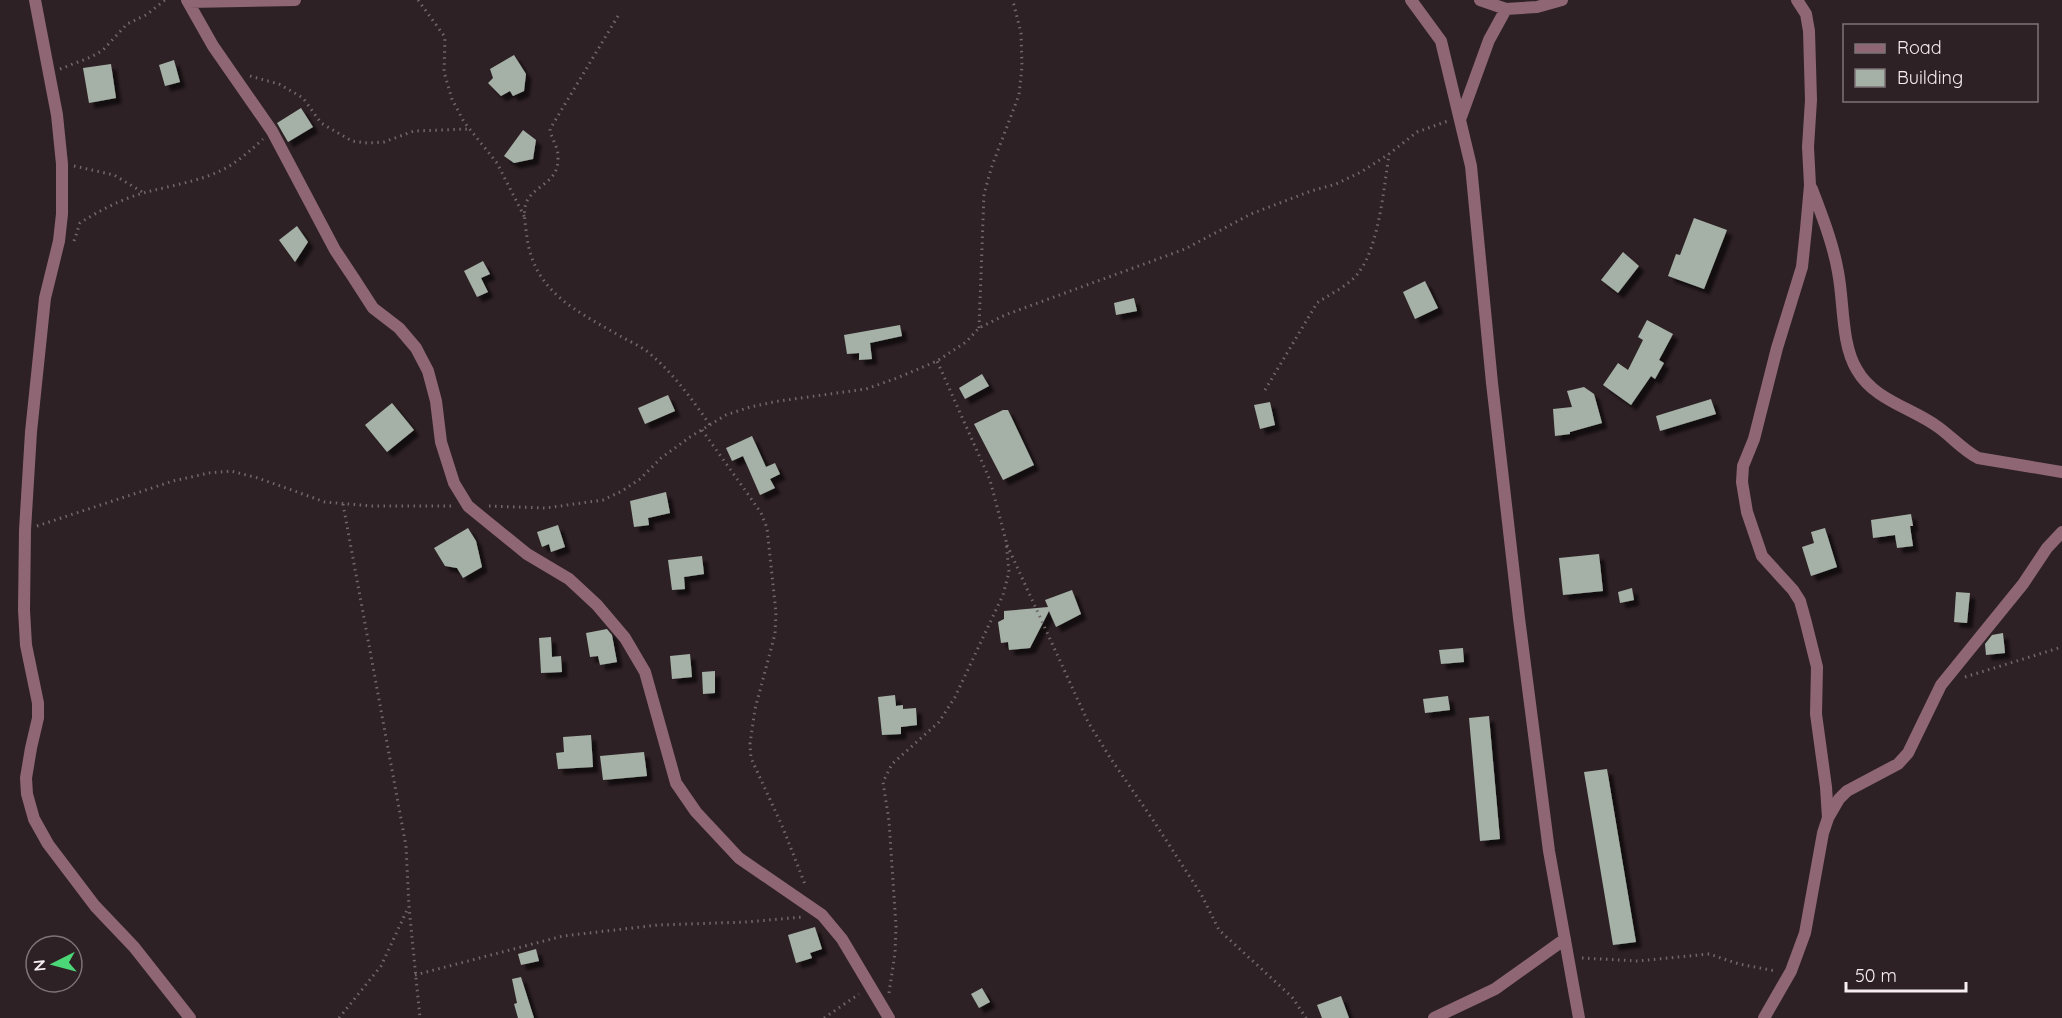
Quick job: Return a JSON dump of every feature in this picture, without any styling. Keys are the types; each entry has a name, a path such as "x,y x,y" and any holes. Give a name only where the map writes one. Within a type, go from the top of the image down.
{"street":[{"path":"35,0 57,115 62,164 62,214 59,241 45,298 33,413 25,530 26,645 39,718 26,778 27,794 34,819 48,844 95,906 141,955 189,1018"},
{"path":"187,1 295,0"},
{"path":"1411,0 1441,40 1471,166 1492,383 1523,653 1549,851 1578,1018"},
{"path":"1480,0 1506,9 1538,7 1562,0"},
{"path":"1797,0 1806,14 1809,31 1811,100 1808,147 1810,185 1802,267 1754,439 1743,466 1742,482 1747,512 1759,551 1793,590 1800,601 1805,620 1817,667 1816,714 1824,767 1828,818"},
{"path":"187,1 228,68 272,131 335,250 373,308 399,328 416,348 428,371 436,401 441,442 454,483 468,506 527,554 569,579 597,605 625,638 645,672 676,783 696,812 739,858 818,913 842,939 890,1018"},
{"path":"1461,117 1489,40 1506,9"},
{"path":"1810,185 1832,246 1850,355 1858,373 1897,406 1937,426 1968,453 1978,458 2062,472"},
{"path":"1764,1018 1789,974 1805,933 1823,833 1828,818 1839,799 1847,791 1898,764 1908,753 1941,685 2023,584 2047,548 2062,532"},
{"path":"1434,1018 1495,989 1565,939"}],"path":[{"path":"49,72 71,66 103,50 127,24 146,15 165,0"},
{"path":"418,0 445,37 444,72 452,99 469,129 497,163 526,220"},
{"path":"979,328 984,194 1019,95 1022,66 1021,33 1011,0"},
{"path":"618,16 550,129 558,151 556,169 552,179 527,202 525,209 528,240 536,268 549,288 564,302 647,351 692,398 710,425"},
{"path":"228,68 279,84 303,98 321,123 352,141 384,142 414,131 469,129"},
{"path":"25,530 172,481 231,471 258,478 325,502 342,504 372,506 514,505 546,508 603,500 640,479 662,458 726,416 750,406 866,389 937,361 966,342 979,328 1005,315 1185,249 1251,214 1336,184 1361,172 1417,132 1461,117"},
{"path":"72,247 80,223 107,207 225,168 246,154 272,131"},
{"path":"1265,390 1317,303 1350,282 1360,272 1367,258 1381,207 1389,154"},
{"path":"62,164 114,175 144,193"},
{"path":"937,361 990,480 1006,542 1088,722 1201,894 1219,930 1292,997 1306,1018"},
{"path":"415,975 564,936 658,925 747,922 818,913 751,758 750,744 755,709 775,634 776,613 767,528 761,513 746,489 702,430"},
{"path":"342,504 406,846 409,907 420,1018"},
{"path":"889,995 896,953 896,926 884,782 892,764 939,722 955,697 1004,595 1008,572 1006,542"},
{"path":"1941,685 2062,646"},
{"path":"339,1018 381,966 409,907"},
{"path":"1568,957 1638,961 1709,954 1739,964 1769,968 1789,974"},
{"path":"824,1018 871,986"}],"building":[{"path":"514,55 526,74 524,91 513,96 510,91 501,96 488,83 493,78 490,69"},
{"path":"174,60 180,82 165,86 159,65"},
{"path":"111,64 116,98 89,103 83,68"},
{"path":"301,108 313,127 288,142 277,123"},
{"path":"523,130 536,140 533,159 514,163 504,156"},
{"path":"1694,218 1727,230 1704,289 1668,276 1676,254 1680,255"},
{"path":"297,226 308,242 295,262 279,240"},
{"path":"1623,252 1639,266 1618,293 1601,280"},
{"path":"483,261 490,274 481,278 488,292 477,297 464,271"},
{"path":"1425,281 1438,308 1415,319 1403,292"},
{"path":"1134,298 1137,311 1116,315 1114,303"},
{"path":"1647,320 1673,334 1659,360 1664,363 1655,379 1651,376 1631,405 1603,385 1618,363 1628,370 1643,340 1638,337"},
{"path":"900,325 902,336 870,343 872,359 859,360 859,353 847,354 844,335"},
{"path":"982,374 989,386 965,399 959,388"},
{"path":"1584,387 1594,394 1602,423 1570,432 1570,434 1555,436 1553,409 1572,407 1567,391"},
{"path":"668,395 675,411 645,424 638,408"},
{"path":"1711,399 1716,414 1660,431 1656,416"},
{"path":"1270,402 1275,425 1260,429 1254,405"},
{"path":"392,403 414,430 387,452 365,425"},
{"path":"1003,410 1008,410 1034,465 1003,480 974,424"},
{"path":"752,436 766,467 775,463 780,474 770,479 775,488 760,495 743,456 732,461 726,448"},
{"path":"666,492 670,513 648,518 649,525 634,527 630,501"},
{"path":"1911,514 1913,546 1897,548 1895,535 1873,538 1871,520"},
{"path":"558,525 565,547 551,552 549,544 542,547 537,532"},
{"path":"468,528 476,541 482,567 463,578 457,568 445,566 434,548"},
{"path":"1825,528 1837,567 1811,576 1802,547 1814,543 1811,532"},
{"path":"1599,554 1603,591 1563,595 1559,558"},
{"path":"702,556 704,574 684,577 685,589 672,590 668,560"},
{"path":"1632,588 1634,600 1620,603 1618,592"},
{"path":"1072,590 1081,614 1056,627 1049,611 1030,648 1009,650 1008,642 1001,643 998,622 1004,619 1004,611 1048,607 1045,600"},
{"path":"1956,592 1970,593 1967,623 1954,622"},
{"path":"607,629 612,635 617,662 600,665 598,656 590,657 586,633"},
{"path":"2003,633 2005,653 1986,655 1985,644 1992,635"},
{"path":"551,637 552,657 561,656 562,672 541,673 539,638"},
{"path":"1463,648 1464,662 1441,664 1439,650"},
{"path":"690,654 692,677 672,679 670,656"},
{"path":"715,671 715,693 703,694 702,672"},
{"path":"895,695 896,706 903,705 903,709 916,708 917,725 901,727 901,734 882,735 878,697"},
{"path":"1448,696 1450,710 1425,713 1423,699"},
{"path":"1489,716 1500,839 1480,841 1469,718"},
{"path":"591,735 593,767 558,769 556,753 564,752 563,737"},
{"path":"644,752 647,776 603,780 600,756"},
{"path":"1607,769 1636,942 1613,945 1584,772"},
{"path":"815,927 822,949 810,953 812,958 796,963 788,935"},
{"path":"536,949 539,961 521,965 518,954"},
{"path":"521,977 534,1018 518,1018 514,1004 517,1003 512,979"},
{"path":"982,988 990,1002 979,1008 971,994"},
{"path":"1341,996 1349,1018 1322,1018 1317,1005"}]}
